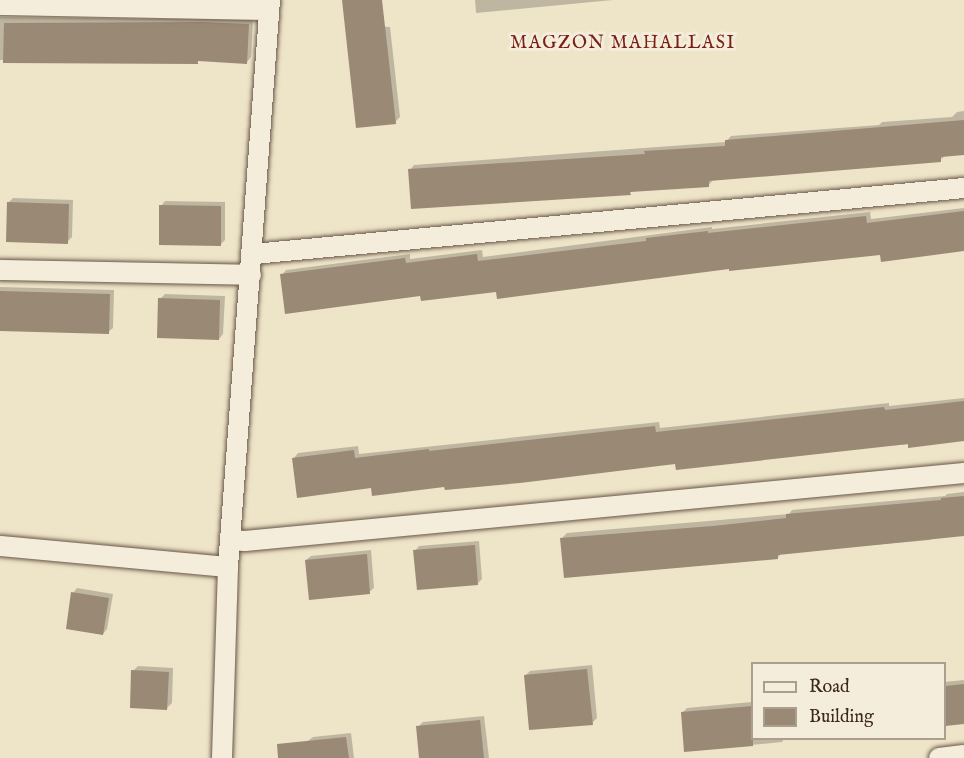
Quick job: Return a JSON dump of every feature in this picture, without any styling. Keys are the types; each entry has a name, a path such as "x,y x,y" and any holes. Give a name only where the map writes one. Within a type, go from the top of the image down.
{"street":[{"path":"0,5 269,5 253,254 228,567 222,758"},
{"path":"253,254 964,188"},
{"path":"0,270 251,275"},
{"path":"230,540 245,541 964,473"},
{"path":"0,546 228,567"},
{"path":"939,758 964,755"}],"building":[{"path":"342,0 382,0 396,124 356,128"},
{"path":"202,22 249,24 247,64 198,61 198,64 3,63 4,23"},
{"path":"964,120 964,155 941,157 941,162 709,181 709,187 630,192 631,195 411,209 408,169 645,154 644,151 725,146 725,140"},
{"path":"7,202 69,204 68,244 6,242"},
{"path":"159,205 221,206 221,246 159,245"},
{"path":"964,211 964,251 881,262 880,255 729,271 729,269 497,299 496,292 421,301 420,296 285,314 280,274 405,258 406,263 477,254 478,261 646,241 646,238 708,231 708,233 866,216 867,223"},
{"path":"0,291 110,294 109,334 0,331"},
{"path":"158,298 220,300 219,340 157,338"},
{"path":"964,401 964,441 908,448 908,444 676,470 675,464 445,490 444,487 372,496 371,488 297,498 292,458 354,450 355,458 655,426 656,432 884,407 885,410"},
{"path":"964,496 964,536 778,555 778,559 564,578 560,538 713,526 786,518 786,514"},
{"path":"475,545 478,585 417,590 413,550"},
{"path":"367,554 370,594 309,600 305,560"},
{"path":"71,592 109,598 103,635 66,629"},
{"path":"587,669 593,725 529,730 524,675"},
{"path":"131,670 169,672 167,710 130,708"},
{"path":"964,684 964,724 946,726 946,686"},
{"path":"751,706 753,746 684,752 681,712"},
{"path":"480,720 484,758 419,758 416,726"},
{"path":"346,737 349,758 278,758 277,744"}],"district":[{"name":"MAGZON MAHALLASI","path":"623,44"}]}
